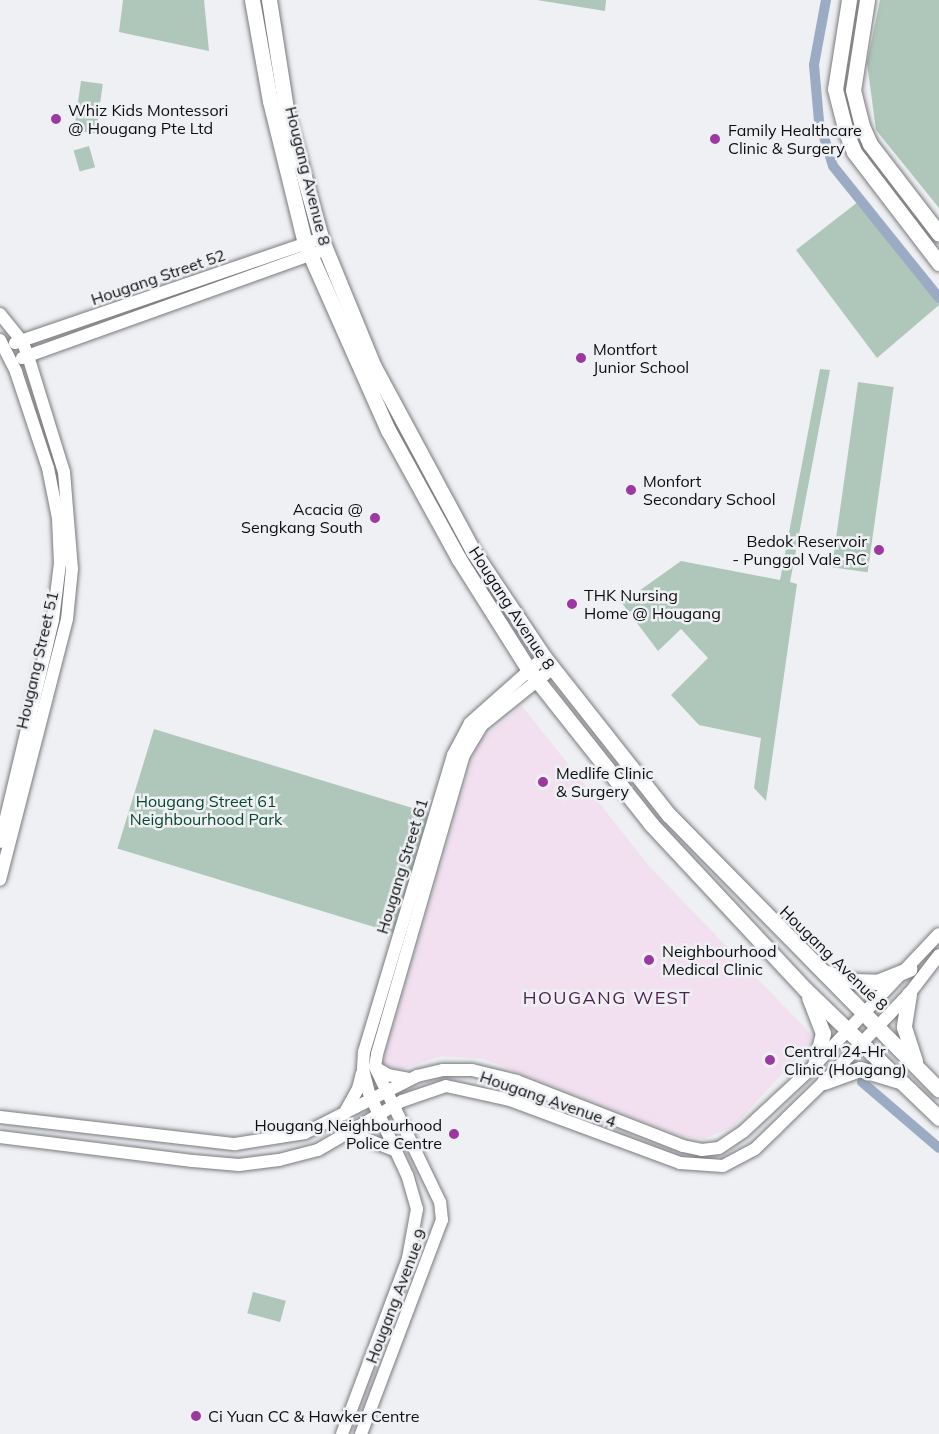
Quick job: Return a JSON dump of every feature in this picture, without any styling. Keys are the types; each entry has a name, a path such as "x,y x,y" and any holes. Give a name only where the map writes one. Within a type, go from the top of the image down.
{"main road":[{"name":"Hougang Avenue 8","path":"252,0 275,122 307,249 388,430 459,559 533,675 651,824 805,989 856,1035 939,1118"},
{"name":"Hougang Avenue 8","path":"269,0 287,115 324,244 374,367 473,550 548,663 668,813 939,1090"},
{"path":"849,0 835,89 846,132 854,152 939,263"},
{"path":"867,0 853,90 862,126 870,144 939,234"},
{"path":"821,971 854,981 877,982 909,969"},
{"path":"805,989 819,1014 823,1032 815,1065"},
{"path":"909,994 904,1027 917,1067"},
{"path":"824,1082 860,1069 903,1082"}],"street":[{"name":"Hougang Street 52","path":"3,343 22,340 324,244"},
{"name":"Hougang Street 52","path":"12,362 307,249"},
{"name":"Hougang Street 51","path":"0,314 22,340 64,472 72,569 67,619 0,880"},
{"name":"Hougang Street 51","path":"0,842 54,620 60,563 58,518 48,468 12,362 3,343"},
{"name":"Hougang Street 61","path":"342,1116 369,1068 464,755 482,725 548,663"},
{"name":"Hougang Avenue 4","path":"0,1138 239,1165 279,1161 308,1152 351,1133 393,1106 416,1095 446,1086 484,1092 680,1163 704,1168 723,1166 744,1158 824,1082 856,1035 865,1013 909,969 939,934"},
{"name":"Hougang Avenue 4","path":"2,1116 218,1145 305,1133 372,1101 409,1079 443,1070 501,1076 702,1150 732,1142 815,1065 856,1035 877,1026 909,994 939,955"},
{"path":"369,1068 391,1076 409,1079"},
{"path":"369,1068 387,1092 393,1106"},
{"path":"369,1068 372,1101 378,1116"},
{"path":"406,1131 408,1105 416,1095"},
{"name":"Hougang Avenue 9","path":"361,1434 442,1220 440,1202 393,1106"},
{"name":"Hougang Avenue 9","path":"342,1434 411,1247 417,1209 378,1116"},
{"path":"351,1133 394,1150"}],"shaded area":[{"path":"522,706 650,867 811,1034 810,1044 733,1127 704,1139 681,1136 484,1059 442,1056 396,1071 383,1062 477,743"}],"green space":[{"path":"123,0 204,0 209,51 119,32"},
{"path":"537,0 606,0 605,11"},
{"path":"880,0 939,0 939,208 876,130 867,63"},
{"path":"81,81 103,84 96,134 74,131"},
{"path":"89,146 95,167 80,172 74,150"},
{"path":"863,198 939,291 939,305 877,358 796,250"},
{"path":"820,369 830,370 790,582 797,584 766,801 754,788 761,738 699,725 671,695 708,658 681,629 658,651 622,603 681,561 780,580"},
{"path":"858,382 894,387 868,572 832,567"},
{"name":"Hougang Street 61 Neighbourhood Park","path":"154,729 430,813 394,933 117,849"},
{"path":"253,1292 286,1301 280,1322 247,1313"}],"waterway":[{"path":"826,0 814,65 819,121 833,166 939,298"},
{"path":"862,1082 939,1148"}],"place":[{"name":"Whiz Kids Montessori @ Hougang Pte Ltd","path":"56,119"},
{"name":"Family Healthcare Clinic & Surgery","path":"715,139"},
{"name":"Montfort Junior School","path":"581,358"},
{"name":"Monfort Secondary School","path":"631,490"},
{"name":"Acacia @ Sengkang South","path":"375,518"},
{"name":"Bedok Reservoir - Punggol Vale RC","path":"879,550"},
{"name":"THK Nursing Home @ Hougang","path":"572,604"},
{"name":"Medlife Clinic & Surgery","path":"543,782"},
{"name":"Neighbourhood Medical Clinic","path":"649,960"},
{"name":"Central 24-Hr Clinic (Hougang)","path":"770,1060"},
{"name":"Hougang Neighbourhood Police Centre","path":"454,1134"},
{"name":"Ci Yuan CC & Hawker Centre","path":"196,1416"}],"district":[{"name":"HOUGANG WEST","path":"607,998"}]}
